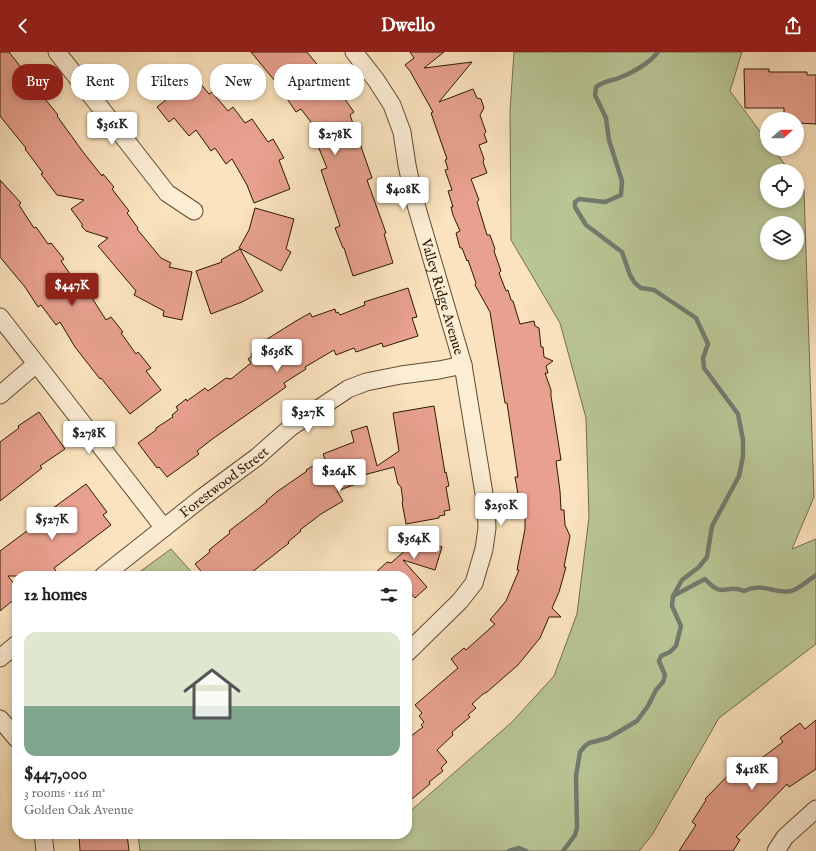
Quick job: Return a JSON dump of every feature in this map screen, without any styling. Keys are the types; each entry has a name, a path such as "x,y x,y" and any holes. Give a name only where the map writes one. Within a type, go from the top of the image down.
{"street":[{"path":"57,52 167,193 194,211"},
{"name":"Valley Ridge Avenue","path":"354,52 376,80 392,105 402,132 406,165 414,198 463,365 486,506 487,528 484,549 474,583 460,601 412,648"},
{"path":"0,318 164,528"},
{"path":"0,395 36,364"},
{"name":"Forestwood Street","path":"109,571 203,497 257,457 291,427 348,389 366,382 463,365"},
{"path":"0,658 12,648"},
{"path":"0,719 12,733"},
{"path":"776,851 785,837 816,809"},
{"path":"44,839 46,851"}],"green space":[{"path":"514,52 742,52 730,91 760,132 760,156 778,156 785,164 760,164 760,208 804,208 804,190 814,497 792,549 816,539 816,644 719,718 652,835 639,851 140,851 139,839 412,839 412,810 512,722 554,676 577,614 589,517 586,418 560,323 511,240 510,111"},
{"path":"171,549 191,571 141,571"}],"building":[{"path":"0,52 9,52 18,64 12,64 12,100 46,100 83,152 102,176 103,174 114,187 112,189 129,211 127,213 138,228 137,229 161,258 171,263 169,267 192,272 182,320 163,316 164,311 134,295 136,291 98,246 108,238 86,231 71,209 84,200 57,195 41,174 43,173 25,149 26,148 0,116"},
{"path":"251,52 307,52 317,64 274,64 274,80 266,70 266,64 261,64"},
{"path":"410,52 444,52 424,68 472,62 439,102 473,89 477,98 481,99 484,108 480,115 486,132 484,134 487,142 479,145 487,173 471,179 479,200 477,202 487,235 490,235 495,249 494,251 501,271 499,273 506,291 508,290 511,300 513,301 520,324 534,321 535,326 539,328 541,347 543,347 544,357 553,361 546,366 548,373 545,373 551,390 561,460 556,461 561,510 564,510 565,525 570,536 564,567 566,567 559,592 552,608 561,617 549,617 540,638 518,665 472,704 476,708 468,715 470,717 452,732 453,735 437,750 447,762 441,768 443,771 412,799 412,735 423,727 421,725 424,722 419,716 422,713 415,705 458,668 451,659 464,648 466,650 495,624 490,620 506,601 519,570 517,570 525,529 525,512 521,512 520,494 518,494 515,477 518,477 507,403 505,403 490,312 475,285 476,283 468,260 467,261 462,248 460,248 456,233 460,231 453,215 451,207 453,207 448,191 452,190 445,170 448,169 445,160 447,159 431,113 433,112 410,71 405,65 414,58"},
{"path":"744,69 769,69 769,72 807,72 807,75 816,75 816,124 804,123 804,112 784,112 784,108 745,108"},
{"path":"202,86 210,93 210,100 219,100 228,111 233,107 245,123 252,119 268,142 273,139 284,158 279,160 290,189 254,203 247,185 232,159 226,164 215,148 211,151 196,130 189,136 174,118 169,122 157,107 166,100 202,100"},
{"path":"288,100 345,100 354,112 350,115 372,178 367,180 386,233 384,234 393,263 353,276 344,248 335,228 340,226 321,170 327,168 316,141 323,138 301,109 296,112"},
{"path":"0,180 21,203 19,205 34,228 36,227 48,244 51,243 64,259 61,261 77,284 82,280 94,296 92,298 106,320 111,317 123,332 121,333 136,354 138,352 151,368 146,371 161,390 130,414 75,347 60,322 56,325 41,305 38,307 25,287 0,257"},
{"path":"255,208 294,219 286,249 291,252 281,271 239,248 249,230"},
{"path":"240,249 263,291 242,302 211,314 196,271 222,262 221,260"},
{"path":"408,288 417,317 412,318 418,336 383,347 382,343 356,352 354,348 336,355 334,350 305,367 306,369 284,383 286,387 211,440 197,451 199,454 167,477 159,467 157,468 138,443 156,430 156,428 173,417 172,415 178,410 176,407 186,399 187,401 205,388 208,391 226,378 231,379 251,363 248,359 252,356 251,354 256,351 254,349 296,321 310,313 312,317 335,309 336,313 338,312 340,315 365,305 364,302"},
{"path":"434,406 445,473 446,472 449,486 446,487 450,510 444,511 445,515 439,516 439,518 406,524 401,487 398,484 394,467 356,477 359,483 337,491 343,501 321,514 300,530 301,531 288,542 289,543 253,571 201,571 195,564 230,533 229,531 267,502 266,501 278,491 307,471 306,470 325,459 323,454 354,442 351,431 367,426 377,466 399,451 393,413"},
{"path":"39,412 65,449 40,466 42,468 0,501 0,442 19,428 18,426"},
{"path":"86,484 107,512 103,515 111,525 54,568 56,571 12,571 12,576 8,576 12,581 12,601 0,611 0,551 39,522 50,512 49,511"},
{"path":"407,528 439,538 437,545 442,547 435,570 403,560 427,587 415,598 412,595 412,571 377,571 387,562 391,563 409,547 403,541"},
{"path":"816,720 816,769 789,787 787,784 736,837 740,840 733,851 679,851 696,825 692,822 706,800 705,799 744,759 751,766 783,742 780,738 800,723 805,729"},
{"path":"79,839 128,839 129,851 80,851"}],"waterway":[{"path":"563,851 575,835 577,828 576,776 580,752 589,743 608,738 637,721 648,706 656,690 663,682 665,675 659,661 661,656 670,652 676,646 681,626 672,606 673,596 682,580 699,567 707,557 712,526 739,476 743,456 743,440 738,414 704,368 703,358 708,344 696,318 654,290 641,288 635,283 630,275 622,252 586,225 575,207 575,202 579,199 605,202 621,195 622,181 609,140 606,118 595,95 596,87 602,83 619,78 646,64 658,52"},
{"path":"673,596 705,579 716,589 721,590 738,589 744,591 762,588 779,591 791,591 800,587 816,575"},
{"path":"509,851 519,848 526,851"}]}
